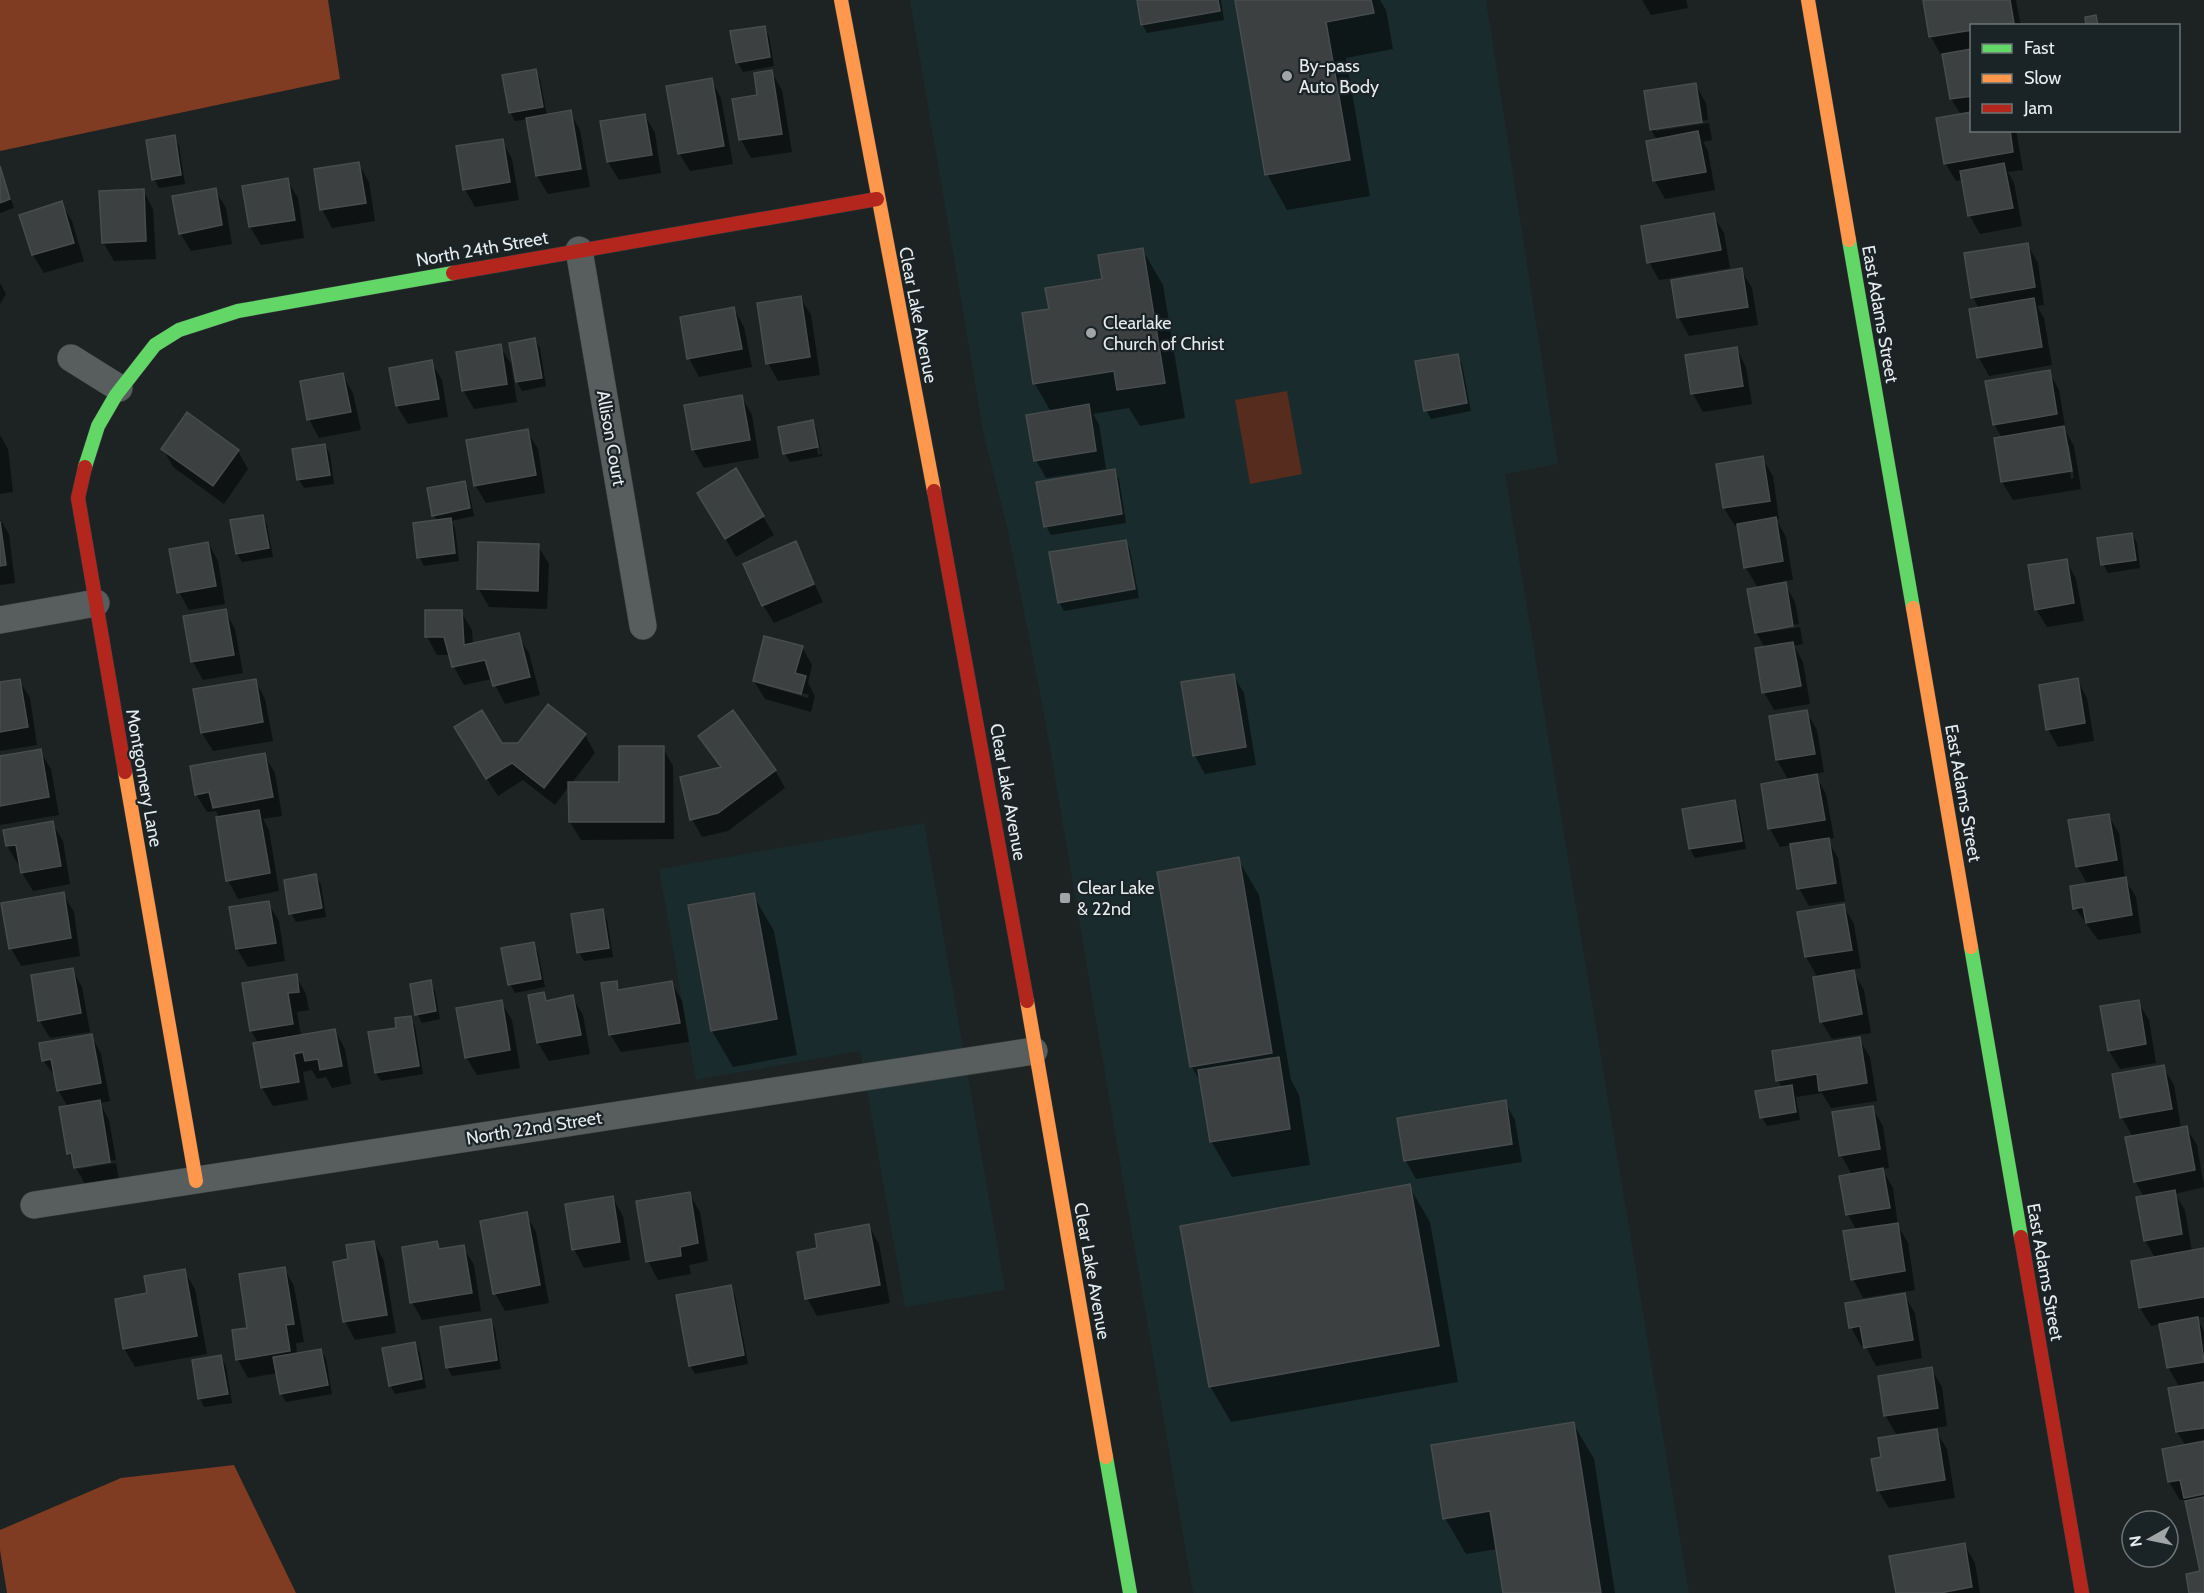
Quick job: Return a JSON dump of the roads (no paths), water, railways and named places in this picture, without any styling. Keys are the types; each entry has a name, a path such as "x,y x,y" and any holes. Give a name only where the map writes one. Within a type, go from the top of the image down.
{"street":[{"name":"Clear Lake Avenue","path":"841,0 978,720 1130,1593"},
{"name":"East Adams Street","path":"1808,0 2082,1593"},
{"name":"North 24th Street","path":"119,388 160,340 200,321 238,310 878,199"},
{"name":"Allison Court","path":"579,250 644,626"},
{"path":"71,358 119,388"},
{"name":"Montgomery Lane","path":"119,388 99,422 85,461 78,498 196,1181"},
{"path":"0,620 96,603"},
{"name":"North 22nd Street","path":"34,1205 1034,1051"}],"place":[{"name":"By-pass Auto Body","path":"1287,76"},
{"name":"Clearlake Church of Christ","path":"1091,333"},
{"name":"Clear Lake & 22nd","path":"1065,898"}]}
